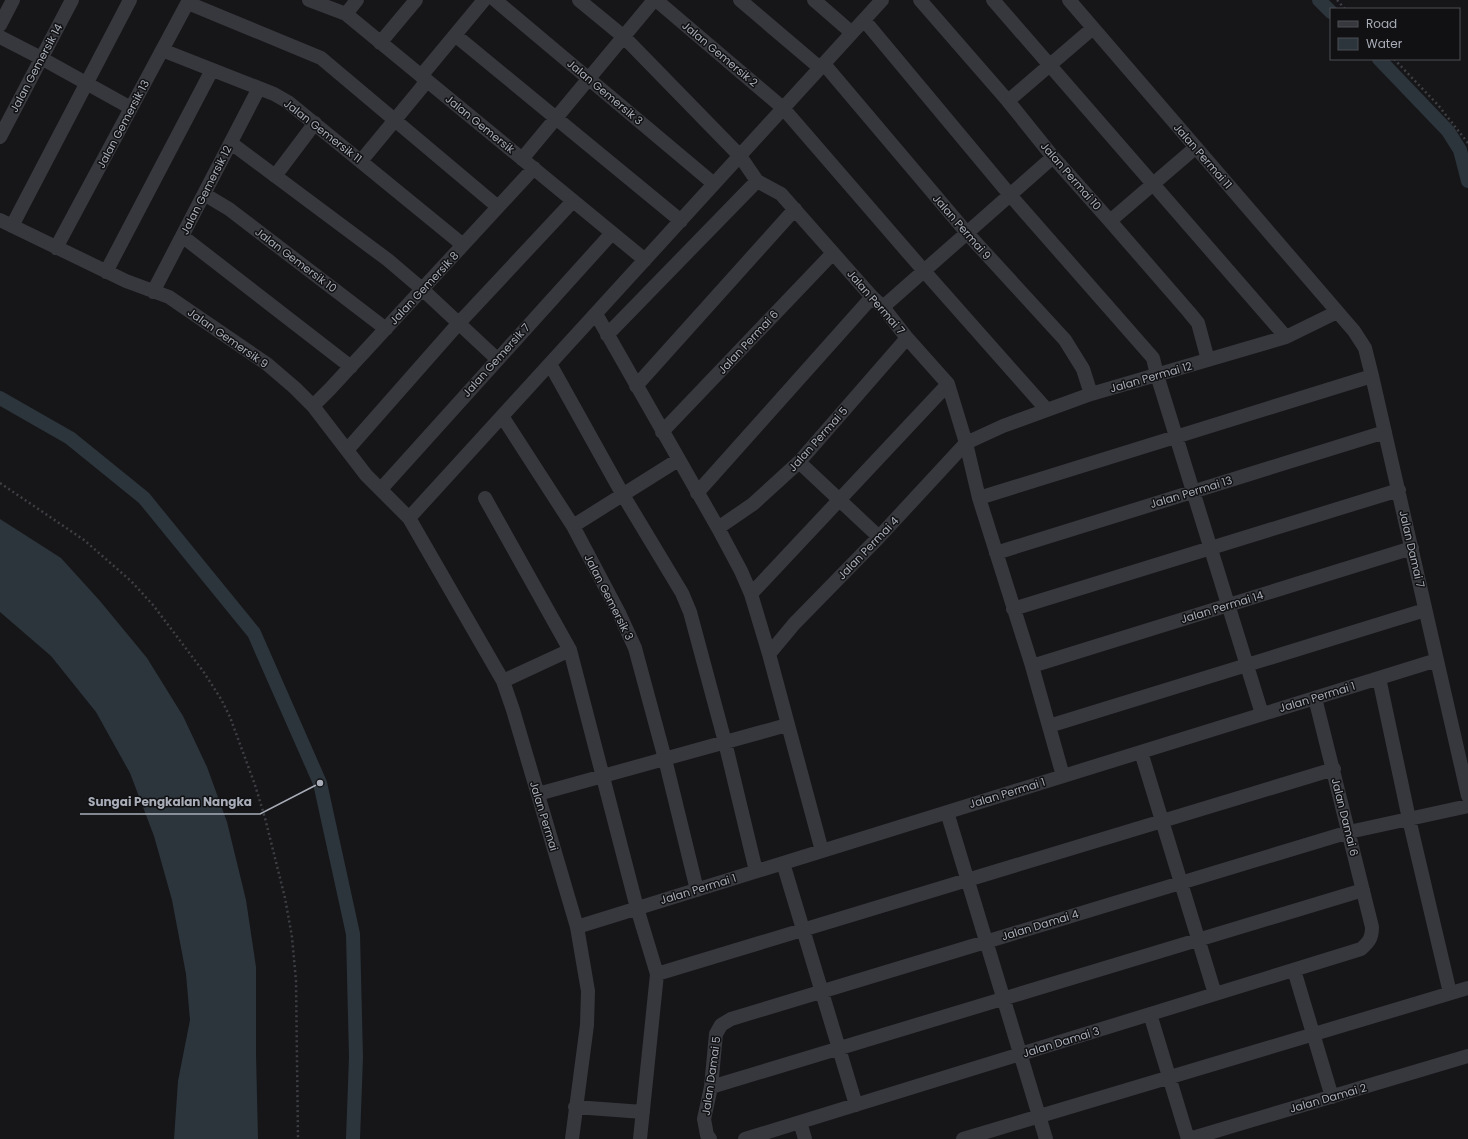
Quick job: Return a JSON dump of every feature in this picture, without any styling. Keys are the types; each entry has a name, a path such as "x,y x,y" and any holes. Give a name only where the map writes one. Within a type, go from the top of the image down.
{"street":[{"path":"0,25 13,0"},
{"name":"Jalan Gemersik 14","path":"0,137 72,0"},
{"path":"6,223 87,83 130,0"},
{"name":"Jalan Gemersik","path":"309,0 346,14 645,260"},
{"path":"346,14 357,0"},
{"path":"380,43 416,0"},
{"path":"361,161 396,120 455,35 484,0"},
{"name":"Jalan Gemersik 3","path":"495,0 714,184"},
{"name":"Jalan Permai 7","path":"579,0 624,37 740,156 757,181 781,194 872,297 884,307 907,338 948,384 966,443 979,498 1032,666 1063,776"},
{"path":"522,159 655,0"},
{"name":"Jalan Gemersik 2","path":"655,0 783,108 1047,410"},
{"name":"Jalan Permai 9","path":"740,0 822,66 967,233 1065,340 1083,369 1091,394"},
{"path":"814,0 852,33"},
{"path":"409,518 882,0"},
{"name":"Jalan Permai 10","path":"920,0 1008,101 1053,157 1198,323 1208,360"},
{"path":"993,0 1286,337"},
{"name":"Jalan Permai 11","path":"1069,0 1337,312"},
{"path":"188,1 321,58 498,207"},
{"name":"Jalan Gemersik 13","path":"56,248 188,1"},
{"path":"864,20 1010,195 1153,358 1262,714"},
{"path":"1008,101 1093,28"},
{"path":"455,35 681,221"},
{"path":"0,37 131,108"},
{"name":"Jalan Gemersik 11","path":"162,50 259,88 288,102 463,245"},
{"path":"106,272 212,70"},
{"name":"Jalan Gemersik 12","path":"153,292 259,88"},
{"path":"275,176 315,123"},
{"path":"231,143 388,260 422,289 497,359"},
{"path":"1110,221 1195,148"},
{"path":"884,307 1053,157"},
{"name":"Jalan Gemersik 8","path":"313,406 351,367 534,168"},
{"path":"607,335 757,181"},
{"name":"Jalan Gemersik 10","path":"204,194 229,209 386,329"},
{"path":"347,450 458,324 573,201"},
{"path":"636,386 795,209"},
{"name":"Jalan Gemersik 9","path":"6,223 106,272 153,292 162,294 175,301 267,364 313,406 366,474 409,518"},
{"name":"Jalan Gemersik 7","path":"381,489 612,233"},
{"path":"182,236 351,367"},
{"name":"Jalan Permai 6","path":"662,432 833,253"},
{"path":"697,493 872,297"},
{"name":"Jalan Permai 12","path":"966,443 1003,426 1091,394 1286,337 1337,312"},
{"name":"Jalan Damai 7","path":"1337,312 1354,331 1365,348 1468,796"},
{"path":"596,314 718,528 751,594 769,654 822,851"},
{"name":"Jalan Permai 5","path":"718,528 753,504 799,462 907,338"},
{"path":"550,364 622,495 682,593 690,612 725,742 756,871"},
{"path":"979,498 1372,376"},
{"path":"751,594 948,384"},
{"name":"Jalan Gemersik 3","path":"502,416 574,526 620,613 635,648 665,759 697,890"},
{"name":"Jalan Permai 13","path":"996,553 1385,432"},
{"name":"Jalan Permai 4","path":"769,654 794,624 880,536 966,443"},
{"path":"574,526 678,460"},
{"path":"799,462 880,536"},
{"path":"1014,609 1398,490"},
{"path":"485,498 570,650 637,908 657,974 640,1139"},
{"name":"Jalan Permai","path":"409,518 503,682 513,710 577,927 588,990 588,1025 575,1107 572,1139"},
{"name":"Jalan Permai 14","path":"1032,666 1412,548"},
{"path":"1049,726 1426,610"},
{"path":"503,682 570,650"},
{"name":"Jalan Permai 1","path":"577,927 1437,660"},
{"path":"1379,678 1409,819 1450,993"},
{"name":"Jalan Damai 6","path":"1315,698 1334,769 1372,927 1372,937"},
{"path":"538,794 787,725"},
{"path":"1141,752 1215,994"},
{"path":"657,974 1334,769"},
{"name":"Jalan Damai 4","path":"730,1019 1349,832 1468,806"},
{"path":"947,812 1046,1139"},
{"path":"783,863 856,1105"},
{"path":"711,1087 1363,890"},
{"name":"Jalan Damai 3","path":"745,1139 1361,949 1372,937"},
{"path":"1294,970 1332,1097"},
{"path":"963,1139 1468,988"},
{"path":"1150,1014 1188,1139"},
{"name":"Jalan Damai 5","path":"710,1139 707,1135 704,1119 711,1087 716,1034 721,1025 730,1019"},
{"name":"Jalan Damai 2","path":"1188,1139 1468,1056"},
{"path":"575,1107 643,1112"},
{"path":"800,1122 805,1139"}],"path":[{"path":"1337,0 1344,8"},
{"path":"1395,60 1438,105 1468,143"},
{"path":"0,483 84,540 131,581 153,605 203,671 221,699 230,717 255,785 265,818 292,937 296,981 298,1139"}],"water":[{"path":"0,519 61,558 100,601 147,658 183,716 207,767 227,822 246,900 256,967 258,1139 174,1139 178,1081 190,1020 186,974 172,900 154,836 130,773 96,712 51,656 0,612"}],"waterway":[{"path":"1319,0 1330,11"},
{"path":"1380,60 1448,131 1460,150 1468,181"},
{"path":"0,398 70,438 144,498 254,633 320,783 353,934 356,1057 353,1139"}],"place":[{"name":"Sungai Pengkalan Nangka","path":"320,783"}]}
